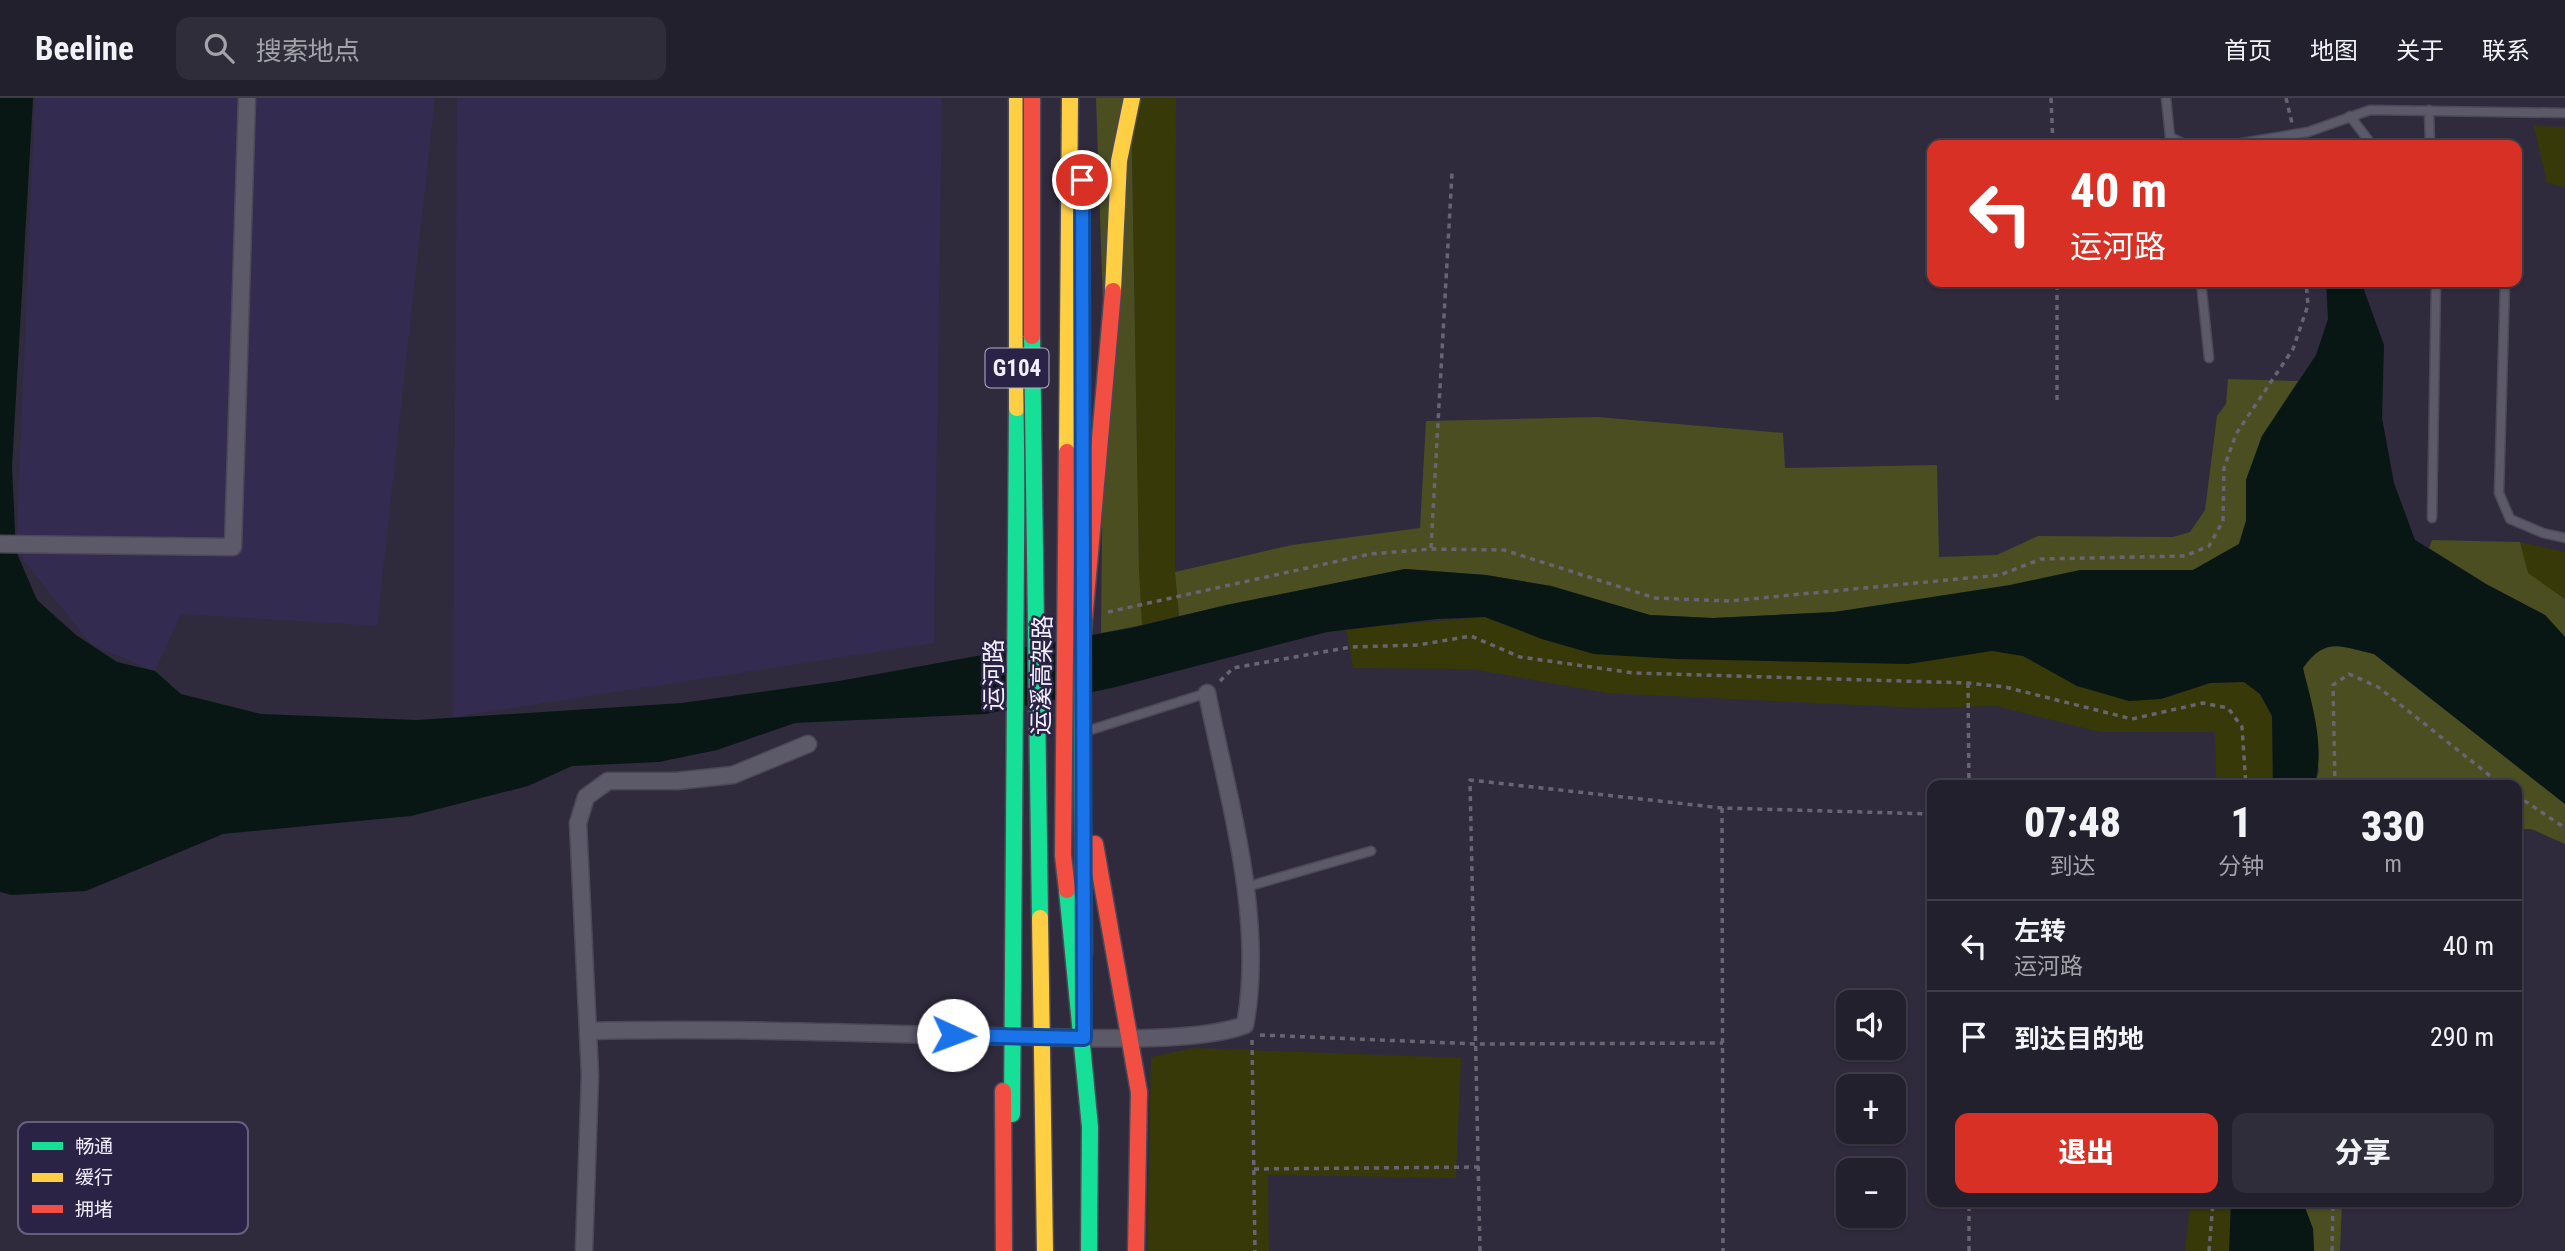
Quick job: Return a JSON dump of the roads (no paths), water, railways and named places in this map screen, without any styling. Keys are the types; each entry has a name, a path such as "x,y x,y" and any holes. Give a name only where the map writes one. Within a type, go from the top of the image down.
{"main road":[{"name":"运河路","path":"1007,1251 1009,1037 1017,732 1017,98"},
{"name":"运溪高架路","path":"1032,98 1032,453 1045,1251"},
{"name":"运溪高架路","path":"1070,98 1063,855 1090,1127 1089,1251"},
{"name":"G104","path":"1082,98 1084,1251"},
{"path":"1063,855 1113,291 1119,160 1132,98"},
{"path":"1083,778 1139,1091 1136,1251"},
{"path":"1007,1251 1003,1091 1009,1037"}],"street":[{"path":"0,544 233,547 247,98"},
{"path":"589,1031 688,1028 1084,1038 1223,1033 1245,1025 1252,989 1245,887 1208,694"},
{"path":"584,1251 589,1031 578,823 586,797 608,781 677,780 733,775 808,744"}],"lane":[{"path":"2166,98 2170,137 2176,140"},
{"path":"2259,140 2294,134 2370,110 2565,113"},
{"path":"2429,110 2430,140"},
{"path":"2350,116 2368,140"},
{"path":"2202,287 2209,358"},
{"path":"2431,518 2436,287"},
{"path":"2505,287 2499,493 2510,519 2543,533 2565,538"},
{"path":"1083,732 1208,694"},
{"path":"1245,887 1371,851"}]}
